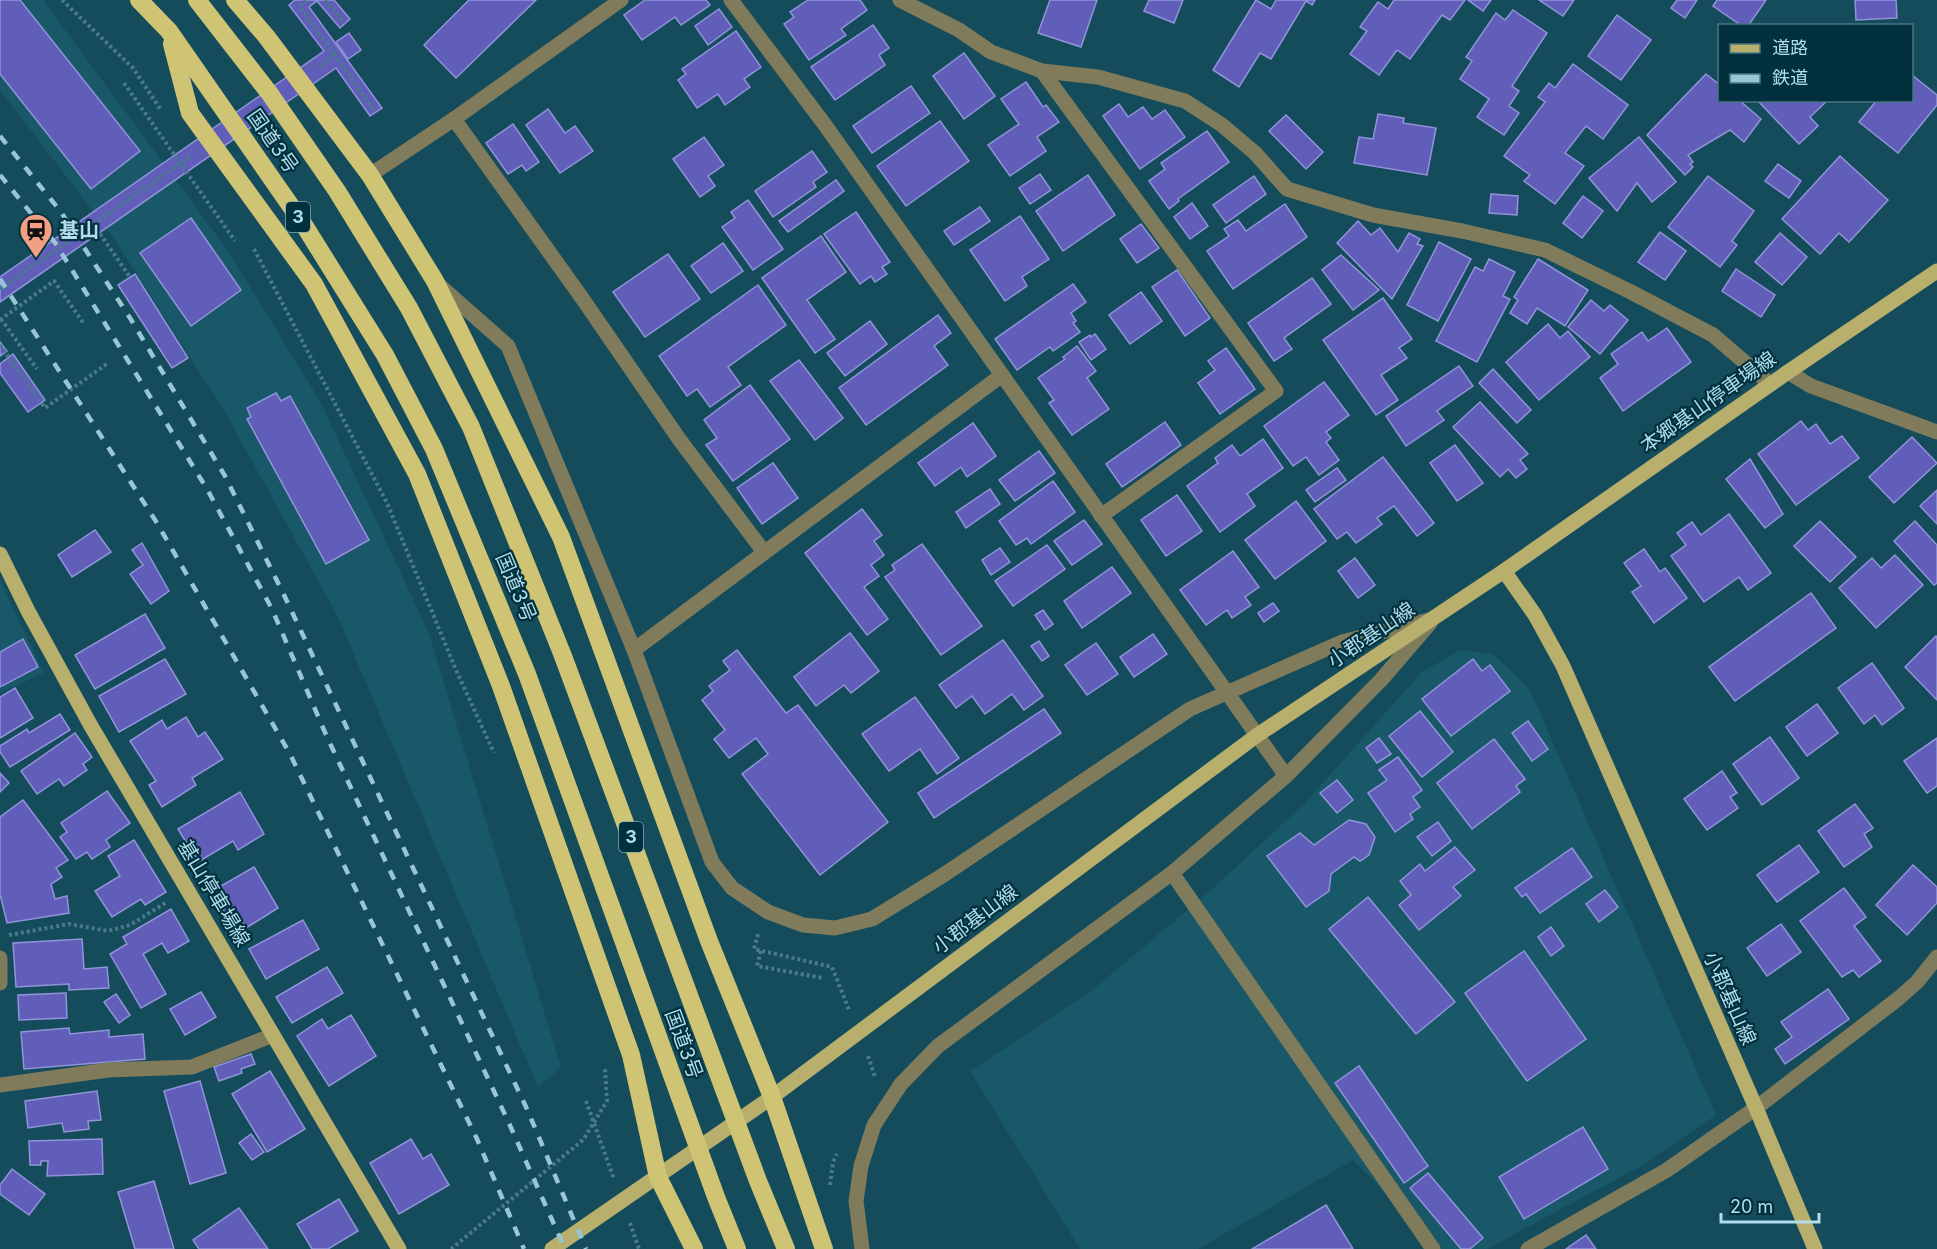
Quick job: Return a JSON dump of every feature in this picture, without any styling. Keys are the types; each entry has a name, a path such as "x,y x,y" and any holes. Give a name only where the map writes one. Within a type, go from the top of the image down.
{"highway":[{"name":"国道3号","path":"139,0 169,31 304,225 385,355 434,449 527,674 712,1186 737,1249"},
{"name":"国道3号","path":"197,0 270,94 337,191 409,308 471,427 563,656 758,1181 786,1249"},
{"path":"235,0 266,36 370,175 435,281 561,537 709,941 772,1097 824,1249"},
{"path":"169,31 190,113 314,284 417,474 501,686 631,1055 658,1177 694,1249"}],"main road":[{"name":"本郷基山停車場線","path":"1504,571 1770,384 1937,271"},
{"name":"基山停車場線","path":"0,554 28,611 91,726 397,1249"},
{"name":"小郡基山線","path":"552,1249 772,1097 1256,736 1504,571 1535,615 1563,666 1815,1249"}],"street":[{"path":"370,175 454,119 621,0"},
{"path":"731,0 825,125 1286,776"},
{"path":"900,0 959,30 991,52 1042,70 1098,77 1185,101 1222,124 1255,153 1287,189 1373,215 1462,231 1545,250 1713,335 1770,384"},
{"path":"1042,70 1276,391 1101,516"},
{"path":"454,119 557,262 679,439 764,552"},
{"path":"435,281 508,346 634,650 712,862 732,888 768,912 803,925 835,928 872,919 945,874 1190,709 1342,642 1434,619"},
{"path":"1788,372 1811,386 1937,432"},
{"path":"634,650 1002,375"},
{"path":"862,1249 856,1201 861,1166 874,1125 901,1084 938,1046 1173,873 1286,776 1381,680 1434,619"},
{"path":"1173,873 1433,1249"},
{"path":"1528,1249 1667,1170 1756,1108 1899,998 1917,982 1937,957"},
{"path":"0,958 0,982"},
{"path":"0,1085 108,1070 192,1067 273,1035"}],"path":[{"path":"62,0 133,68 165,116"},
{"path":"306,0 299,6 375,112"},
{"path":"325,0 345,23"},
{"path":"316,69 335,55"},
{"path":"124,83 235,241"},
{"path":"0,290 191,156 198,164"},
{"path":"93,224 130,277"},
{"path":"250,241 387,502 456,670 495,755"},
{"path":"37,369 1,320 54,281 84,324"},
{"path":"0,345 45,408 108,363"},
{"path":"0,937 69,924 108,931 130,925 188,889"},
{"path":"761,951 757,966 823,978"},
{"path":"451,1249 583,1140 607,1101 605,1064"}],"shaded area":[{"path":"0,0 43,0 228,251 320,401 428,631 561,1067 538,1087 338,617 225,412 115,240 0,90"},
{"path":"0,580 44,673 0,693"},
{"path":"1460,650 1493,654 1530,690 1716,1115 1641,1166 1487,1249 1440,1249 1353,1160 1198,1249 1080,1249 970,1071 1090,992 1209,892 1304,804 1421,673"}],"building":[{"path":"0,0 20,0 140,151 91,189 0,74"},
{"path":"295,0 334,0 350,19 340,28 317,1 309,7 382,108 370,116 336,68 0,302 0,277 324,51 289,5"},
{"path":"469,0 536,0 456,78 424,45"},
{"path":"645,0 706,0 710,5 681,25 675,17 642,40 624,15"},
{"path":"808,0 860,0 867,10 841,29 846,35 809,60 784,24 794,17 790,12"},
{"path":"1050,0 1097,0 1081,47 1038,33"},
{"path":"1149,0 1183,0 1174,23 1144,11"},
{"path":"1256,0 1271,9 1276,0 1315,0 1312,5 1306,1 1271,59 1260,53 1239,87 1213,70"},
{"path":"1394,0 1465,0 1450,20 1442,15 1410,59 1397,50 1379,75 1350,54 1367,31 1360,27 1378,2 1388,9"},
{"path":"1468,0 1491,0 1483,11"},
{"path":"1539,0 1574,0 1563,16"},
{"path":"1677,0 1697,0 1685,18 1671,8"},
{"path":"1717,0 1766,0 1749,24 1739,24 1713,6"},
{"path":"1855,0 1896,0 1897,18 1856,20"},
{"path":"719,9 732,27 708,45 695,26"},
{"path":"1513,10 1547,33 1512,86 1519,91 1509,106 1519,113 1504,135 1477,117 1489,99 1460,79 1472,61 1466,57 1496,13 1505,20"},
{"path":"1617,15 1651,40 1621,80 1588,56"},
{"path":"873,25 889,48 879,55 885,65 835,100 811,67"},
{"path":"736,31 761,67 744,79 750,87 725,105 718,94 697,108 678,80 686,74 682,69"},
{"path":"349,33 361,50 348,59 336,42"},
{"path":"964,53 995,96 964,119 933,76"},
{"path":"1573,64 1628,105 1603,139 1586,126 1565,153 1584,166 1555,204 1524,181 1530,175 1504,156 1545,102 1538,97 1549,83 1555,88"},
{"path":"1706,74 1718,83 1718,102 1741,102 1761,119 1744,142 1730,130 1688,155 1693,162 1690,164 1693,167 1685,175 1647,135"},
{"path":"1913,76 1937,95 1937,105 1898,153 1859,122 1875,102 1913,102"},
{"path":"1026,82 1043,107 1046,105 1059,122 1037,137 1046,151 1010,176 988,145 1019,124 1001,99"},
{"path":"911,86 930,113 872,153 853,126"},
{"path":"1759,102 1826,102 1810,117 1818,126 1799,144"},
{"path":"1119,104 1128,117 1143,107 1152,119 1165,110 1185,137 1140,169 1103,116"},
{"path":"548,109 565,133 575,126 593,151 560,173 526,125"},
{"path":"1378,114 1404,118 1403,123 1436,128 1427,175 1354,163 1359,137 1373,139"},
{"path":"1286,115 1323,152 1306,169 1269,131"},
{"path":"940,121 969,161 906,206 877,166"},
{"path":"513,124 539,162 526,171 522,165 508,174 486,143"},
{"path":"1207,131 1229,162 1178,199 1179,201 1169,209 1149,181 1165,169 1161,163"},
{"path":"704,137 724,165 708,176 715,186 700,197 673,159"},
{"path":"1639,137 1676,182 1652,202 1637,183 1617,211 1589,178"},
{"path":"812,151 827,172 813,182 816,187 773,217 755,191"},
{"path":"1840,156 1888,200 1849,242 1839,233 1820,254 1782,219"},
{"path":"1778,164 1801,181 1789,198 1765,181"},
{"path":"1040,174 1051,190 1030,204 1019,188"},
{"path":"1088,175 1115,215 1063,251 1036,211"},
{"path":"1254,176 1266,194 1226,223 1213,205"},
{"path":"1708,176 1754,211 1732,241 1737,245 1720,267 1668,227"},
{"path":"836,180 844,191 788,232 779,221"},
{"path":"1491,194 1518,196 1517,215 1489,213"},
{"path":"1583,196 1603,211 1582,238 1563,223"},
{"path":"748,200 783,249 753,270 722,227 735,218 731,212"},
{"path":"1192,203 1208,226 1190,239 1174,217"},
{"path":"1285,204 1307,237 1233,289 1207,251 1229,236 1224,229 1238,220 1246,231"},
{"path":"980,207 990,221 954,245 944,231"},
{"path":"856,212 890,262 882,267 887,274 875,282 871,276 860,284 824,234"},
{"path":"1020,216 1049,259 1022,277 1027,286 1005,301 970,250"},
{"path":"191,218 241,290 191,326 140,253"},
{"path":"1358,221 1371,235 1380,228 1398,252 1409,233 1420,239 1417,244 1423,246 1392,299 1337,243"},
{"path":"1141,224 1159,248 1137,263 1120,239"},
{"path":"1660,232 1686,251 1665,280 1638,262"},
{"path":"1780,233 1807,257 1782,285 1755,262"},
{"path":"821,236 846,272 807,300 835,339 815,353 762,278"},
{"path":"1439,242 1471,259 1438,321 1407,305"},
{"path":"723,243 743,271 711,293 691,266"},
{"path":"668,254 700,299 645,337 613,292"},
{"path":"1341,255 1379,290 1353,310 1322,270"},
{"path":"1489,259 1515,272 1503,296 1510,299 1477,362 1436,341 1475,267 1483,271"},
{"path":"1538,259 1588,290 1565,326 1537,308 1527,324 1510,313 1518,300 1514,297"},
{"path":"1736,269 1775,295 1761,317 1722,291"},
{"path":"1177,270 1210,318 1185,336 1152,287"},
{"path":"135,274 188,358 172,368 118,285"},
{"path":"1312,278 1331,304 1284,338 1292,349 1274,361 1248,323"},
{"path":"1073,284 1086,302 1071,313 1076,321 1073,323 1080,332 1053,351 1050,347 1017,370 995,339"},
{"path":"758,285 786,325 728,367 741,385 710,407 697,389 687,396 659,356"},
{"path":"1141,292 1162,321 1130,344 1109,315"},
{"path":"1383,298 1412,339 1399,348 1407,358 1381,375 1398,400 1376,415 1323,340"},
{"path":"1591,300 1604,311 1610,305 1628,320 1600,354 1568,327"},
{"path":"938,315 951,333 934,346 948,365 866,425 839,388"},
{"path":"870,321 887,344 845,376 827,353"},
{"path":"1548,324 1560,338 1568,331 1590,357 1539,400 1506,362"},
{"path":"1667,328 1691,362 1623,411 1600,378 1618,364 1611,354 1642,332 1648,341"},
{"path":"1095,334 1106,349 1091,360 1079,342"},
{"path":"0,342 7,351 0,356"},
{"path":"1077,346 1096,371 1087,378 1109,409 1072,435 1049,403 1054,400 1038,378 1065,359 1063,357"},
{"path":"1226,348 1255,389 1220,414 1198,383 1215,370 1208,361"},
{"path":"13,354 45,400 28,412 0,373 0,364"},
{"path":"799,360 843,418 815,440 770,381"},
{"path":"1459,366 1473,386 1437,411 1444,420 1406,446 1386,416"},
{"path":"1493,369 1531,410 1517,423 1479,383"},
{"path":"1324,382 1349,415 1326,432 1331,438 1326,442 1339,460 1319,475 1306,457 1293,466 1264,426"},
{"path":"750,385 790,439 733,481 706,445 717,438 704,420"},
{"path":"276,393 281,401 290,396 369,540 326,564 247,419 251,417 247,408"},
{"path":"1480,402 1528,454 1520,460 1527,469 1516,478 1508,469 1500,477 1453,427"},
{"path":"1801,421 1808,430 1816,424 1830,444 1842,436 1859,458 1796,505 1758,454"},
{"path":"1165,422 1181,445 1122,487 1106,464"},
{"path":"973,423 996,456 967,477 961,467 935,486 918,463"},
{"path":"1912,437 1937,463 1894,503 1869,477"},
{"path":"1263,439 1283,468 1247,494 1255,506 1220,532 1187,486 1218,463 1215,458 1232,445 1240,456"},
{"path":"1455,445 1483,483 1457,501 1430,463"},
{"path":"1039,451 1055,473 1015,501 999,480"},
{"path":"1383,457 1434,523 1417,536 1394,506 1377,518 1382,524 1356,543 1347,532 1337,539 1314,509"},
{"path":"1750,459 1783,514 1765,528 1726,479"},
{"path":"773,463 798,498 762,524 737,488"},
{"path":"1337,468 1346,480 1315,502 1306,490"},
{"path":"1053,481 1075,512 1031,544 1027,538 1016,545 999,521"},
{"path":"990,489 1000,504 966,528 956,512"},
{"path":"1937,490 1937,524 1920,506"},
{"path":"1177,495 1202,531 1166,556 1141,520"},
{"path":"1296,501 1326,541 1275,579 1245,540"},
{"path":"862,509 882,535 874,541 884,555 871,565 879,576 864,587 888,619 867,635 805,553"},
{"path":"1729,514 1771,573 1748,590 1739,577 1704,602 1671,556 1686,545 1677,533 1692,522 1701,535"},
{"path":"1084,520 1102,544 1072,565 1054,541"},
{"path":"1820,521 1856,557 1830,582 1794,546"},
{"path":"1915,521 1937,545 1937,583 1934,585 1894,541"},
{"path":"95,530 111,552 72,577 58,555"},
{"path":"142,543 169,591 151,604 130,574 143,565 132,550"},
{"path":"922,544 982,626 941,655 885,577 895,570 892,565"},
{"path":"1047,545 1065,569 1013,606 995,581"},
{"path":"1000,548 1010,562 991,575 982,560"},
{"path":"1644,549 1660,572 1665,568 1687,598 1654,623 1632,592 1641,586 1624,563"},
{"path":"1233,551 1259,587 1245,597 1251,605 1232,618 1227,610 1206,625 1180,590"},
{"path":"1895,555 1923,585 1876,628 1839,588 1872,558 1881,568"},
{"path":"1355,558 1375,585 1358,598 1338,571"},
{"path":"1112,567 1131,593 1082,628 1064,601"},
{"path":"1811,593 1836,628 1735,701 1709,667"},
{"path":"1273,603 1279,611 1264,622 1258,613"},
{"path":"1043,610 1053,624 1045,630 1035,615"},
{"path":"145,614 165,648 95,689 75,655"},
{"path":"850,633 879,671 851,693 844,685 816,706 794,677"},
{"path":"1153,634 1167,654 1134,677 1120,657"},
{"path":"1936,636 1937,638 1937,700 1905,667"},
{"path":"23,639 38,667 0,687 0,652"},
{"path":"1003,640 1043,696 1024,710 1012,694 985,714 972,696 956,708 939,685"},
{"path":"1039,641 1049,656 1042,661 1031,646"},
{"path":"1096,643 1118,674 1087,695 1065,665"},
{"path":"737,650 786,713 798,705 888,822 820,875 742,774 768,754 756,738 729,758 714,739 725,730 702,700 713,691 709,686 730,670 723,661"},
{"path":"165,659 186,694 119,732 99,696"},
{"path":"1473,659 1482,671 1490,665 1510,691 1451,736 1422,699"},
{"path":"1872,663 1904,708 1882,725 1875,715 1864,724 1838,688"},
{"path":"15,688 33,718 0,738 0,697"},
{"path":"915,697 959,758 937,774 920,749 889,771 862,734"},
{"path":"1817,704 1838,733 1807,756 1786,727"},
{"path":"1044,709 1061,733 934,818 918,793"},
{"path":"1420,711 1453,752 1422,777 1389,736"},
{"path":"60,714 70,730 10,767 0,752 0,746 27,729 29,733"},
{"path":"186,717 198,737 205,732 223,759 192,778 196,785 162,807 149,785 156,781 130,741 162,720 167,729"},
{"path":"1528,721 1548,749 1532,761 1512,733"},
{"path":"75,733 92,757 83,764 87,770 64,786 59,779 37,794 21,771"},
{"path":"1770,737 1799,778 1762,805 1733,764"},
{"path":"1379,738 1391,754 1377,763 1366,748"},
{"path":"1937,738 1937,786 1927,793 1904,761"},
{"path":"1494,739 1525,779 1516,786 1520,792 1472,829 1437,783"},
{"path":"1398,757 1422,790 1413,797 1420,807 1410,814 1413,819 1395,832 1368,793 1387,780 1379,770"},
{"path":"1722,771 1737,793 1730,797 1738,808 1707,830 1684,799"},
{"path":"0,773 9,783 0,792"},
{"path":"1337,780 1353,800 1337,813 1320,793"},
{"path":"107,791 130,823 106,840 110,847 92,859 87,852 76,859 60,837 67,832 61,823"},
{"path":"240,792 264,834 238,850 233,841 198,862 178,829"},
{"path":"23,800 68,860 56,868 62,877 51,884 55,899 67,896 69,913 7,923 0,894 0,817"},
{"path":"1855,804 1873,828 1864,834 1872,847 1844,867 1818,831"},
{"path":"1349,820 1366,824 1375,837 1369,855 1360,861 1354,857 1331,874 1329,891 1306,907 1267,856 1300,833 1314,845"},
{"path":"1438,822 1451,841 1432,856 1417,837"},
{"path":"134,840 166,892 145,905 141,899 112,917 95,891 120,876 108,856"},
{"path":"1799,845 1819,872 1777,902 1757,875"},
{"path":"1455,847 1475,870 1453,887 1461,896 1419,930 1399,905 1411,895 1400,881 1420,864 1425,871"},
{"path":"1572,848 1592,877 1540,913 1526,894 1522,897 1515,888"},
{"path":"1913,865 1937,887 1937,903 1907,935 1876,905"},
{"path":"254,867 278,908 246,928 238,913 228,919 219,903 228,897 221,886"},
{"path":"1844,888 1866,917 1854,926 1881,961 1859,977 1853,970 1842,977 1800,921"},
{"path":"1605,890 1618,907 1599,922 1586,904"},
{"path":"1368,897 1455,1002 1416,1034 1329,929"},
{"path":"171,909 189,941 168,953 162,943 143,954 166,994 141,1008 110,954 127,944 123,937"},
{"path":"303,920 319,949 266,979 249,949"},
{"path":"1781,924 1801,952 1767,976 1747,948"},
{"path":"1551,927 1564,946 1551,956 1538,937"},
{"path":"82,939 84,969 107,967 109,988 69,990 69,984 16,987 13,943"},
{"path":"1524,951 1586,1039 1527,1081 1465,993"},
{"path":"327,967 343,993 292,1023 276,997"},
{"path":"1828,989 1849,1019 1785,1064 1775,1049 1792,1037 1781,1022"},
{"path":"201,992 216,1017 185,1035 170,1009"},
{"path":"66,993 67,1018 19,1020 18,995"},
{"path":"116,994 130,1015 119,1023 104,1002"},
{"path":"351,1015 376,1056 329,1086 297,1036 322,1019 328,1029"},
{"path":"69,1028 70,1034 109,1030 109,1037 143,1034 145,1059 24,1069 21,1032"},
{"path":"251,1054 255,1064 241,1069 242,1073 219,1081 214,1067"},
{"path":"1359,1066 1428,1166 1404,1183 1335,1083"},
{"path":"270,1071 305,1129 267,1152 232,1094"},
{"path":"200,1081 226,1173 190,1184 164,1091"},
{"path":"97,1091 101,1120 88,1121 89,1129 64,1132 62,1123 28,1128 25,1101"},
{"path":"1583,1127 1608,1169 1524,1219 1499,1177"},
{"path":"251,1134 264,1152 252,1160 239,1143"},
{"path":"102,1139 103,1174 47,1176 48,1161 41,1161 41,1165 30,1165 29,1141"},
{"path":"411,1139 423,1159 431,1154 449,1185 399,1214 370,1163"},
{"path":"12,1169 45,1194 29,1215 0,1194 0,1185"},
{"path":"1428,1173 1483,1238 1470,1249 1461,1249 1410,1188"},
{"path":"154,1181 174,1249 135,1249 118,1192"},
{"path":"339,1199 358,1231 328,1249 312,1249 297,1224"},
{"path":"1326,1205 1353,1249 1252,1249"},
{"path":"239,1208 268,1249 199,1249 193,1240"},
{"path":"1586,1235 1596,1249 1566,1249"}],"railway":[{"path":"0,136 61,212 130,318 225,476 284,595 527,1109 586,1249"},
{"path":"0,175 56,244 207,489 272,609 327,737 508,1121 565,1249"},
{"path":"0,279 157,523 290,754 477,1139 524,1249"}],"place":[{"name":"基山","path":"36,259"}]}
